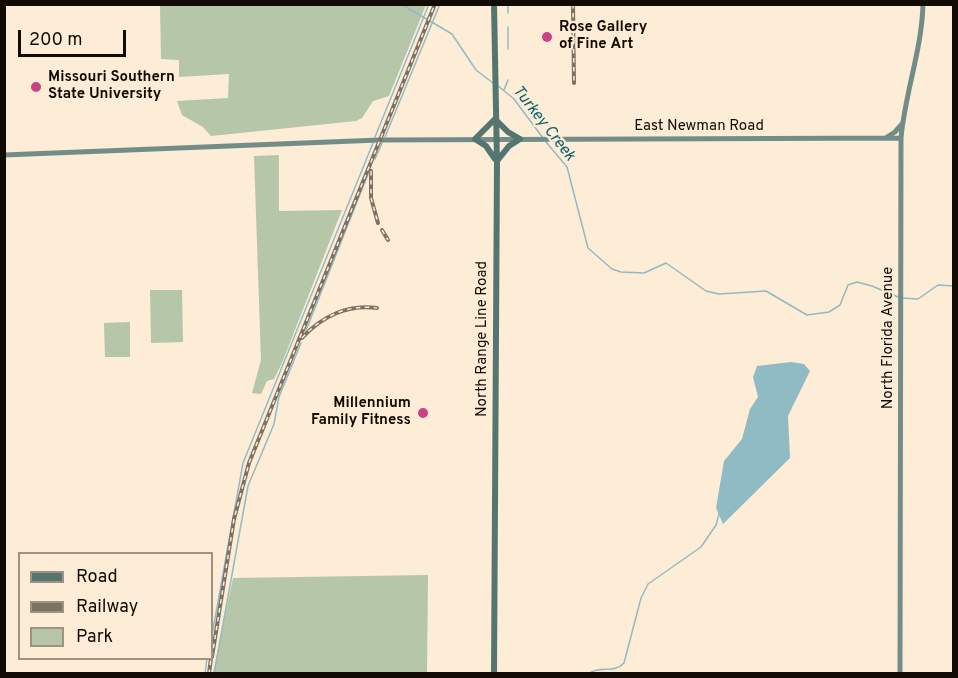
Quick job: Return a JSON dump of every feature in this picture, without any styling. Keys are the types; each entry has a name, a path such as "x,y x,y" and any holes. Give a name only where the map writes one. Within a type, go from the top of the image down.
{"main road":[{"name":"North Range Line Road","path":"494,4 497,162 494,674"},
{"path":"495,119 508,132 524,139 508,146 497,162 486,146 475,139 495,119"}],"street":[{"name":"North Florida Avenue","path":"900,674 901,138 922,23 923,4"},
{"path":"879,138 892,134 903,122"},
{"path":"879,138 893,142 901,154"},
{"name":"East Newman Road","path":"4,155 298,142 475,139 901,138"}],"green space":[{"path":"160,4 426,5 389,96 373,101 362,118 356,121 211,136 203,127 182,115 177,101 228,98 229,74 179,77 179,60 161,59"},
{"path":"279,155 279,211 342,210 282,363 274,379 267,381 261,394 252,393 261,360 254,156"},
{"path":"150,290 182,290 183,342 151,343"},
{"path":"130,322 130,357 105,357 104,323"},
{"path":"428,575 427,673 213,673 233,578"}],"water":[{"path":"791,362 804,364 810,371 788,416 790,458 723,524 716,508 724,461 742,439 750,409 758,397 753,377 757,366"}],"waterway":[{"name":"Turkey Creek","path":"401,4 452,34 476,70 493,83"},
{"path":"375,137 429,4"},
{"path":"385,137 440,4"},
{"path":"508,4 508,13"},
{"path":"508,27 508,49"},
{"path":"504,90 508,80"},
{"name":"Turkey Creek","path":"497,85 514,99 543,138"},
{"name":"Turkey Creek","path":"546,142 567,167 588,248 612,269 621,272 644,273 666,263 706,291 719,294 766,291 807,315 829,312 840,305 848,285 857,282 898,297"},
{"path":"213,629 243,463 373,143"},
{"path":"375,159 382,143"},
{"path":"305,333 368,174"},
{"name":"Turkey Creek","path":"902,298 918,299 938,285 954,286"},
{"path":"214,674 248,486 274,424 279,397 301,343"},
{"path":"588,674 592,671 616,668 624,663 641,598 648,584 701,547 716,525 719,514"},
{"path":"205,674 207,660"}],"railway":[{"path":"213,651 234,519 249,463 435,4"},
{"path":"573,4 574,83"},
{"path":"371,171 371,198 378,223"},
{"path":"382,230 388,240"},
{"path":"302,338 318,323 336,313 356,308 377,308"},
{"path":"209,674 211,660"}],"place":[{"name":"Rose Gallery of Fine Art","path":"547,37"},
{"name":"Missouri Southern State University","path":"36,87"},
{"name":"Millennium Family Fitness","path":"423,413"}]}
